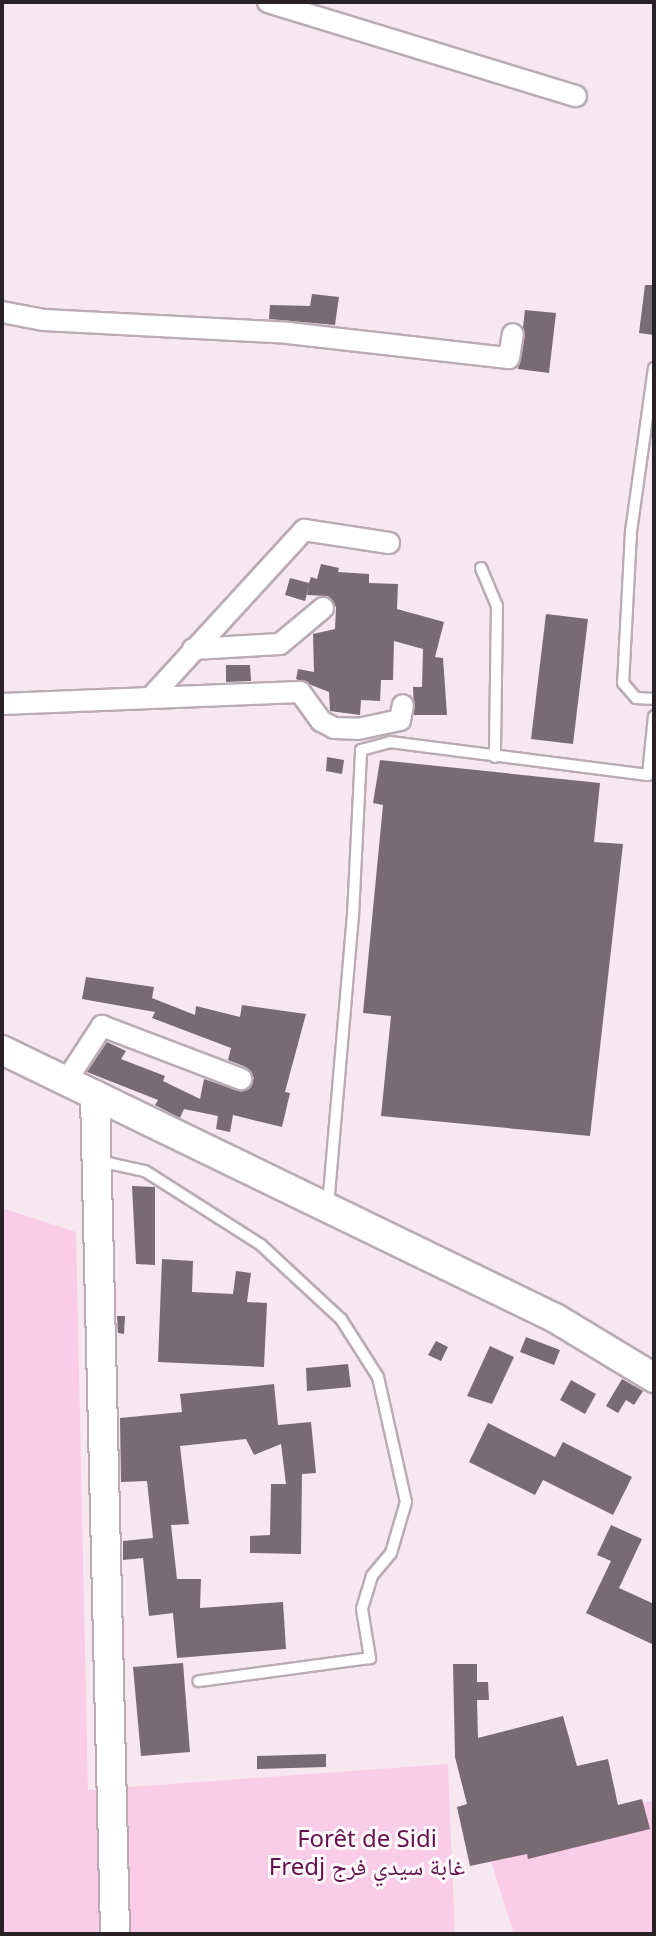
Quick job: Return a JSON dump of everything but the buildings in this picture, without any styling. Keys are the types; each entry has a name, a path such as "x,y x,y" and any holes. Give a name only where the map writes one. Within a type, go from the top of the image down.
{"main road":[{"path":"2,1050 555,1318 654,1378"},
{"path":"95,1095 115,1934"}],"street":[{"path":"268,2 576,96"},
{"path":"2,312 44,320 288,333 509,358 513,334"},
{"path":"153,695 304,530 389,543"},
{"path":"193,649 280,644 323,608"},
{"path":"2,704 153,695 300,692 321,721 334,728 400,720 403,705"},
{"path":"66,1081 102,1026 241,1079"}],"lane":[{"path":"654,368 631,532 623,683 636,698 654,699"},
{"path":"481,568 497,606 495,757"},
{"path":"328,1207 353,916 361,750 390,742 648,775 654,716"},
{"path":"96,1161 145,1171 261,1245 341,1319 378,1377 406,1502 391,1553 372,1576 362,1609 370,1658 199,1681"}],"green space":[{"name":"Forêt de Sidi Fredj غابة سيدي فرج","path":"2,1208 76,1232 88,1790 448,1764 455,1934 2,1934"},
{"path":"654,1800 654,1934 514,1934 488,1852"}]}
